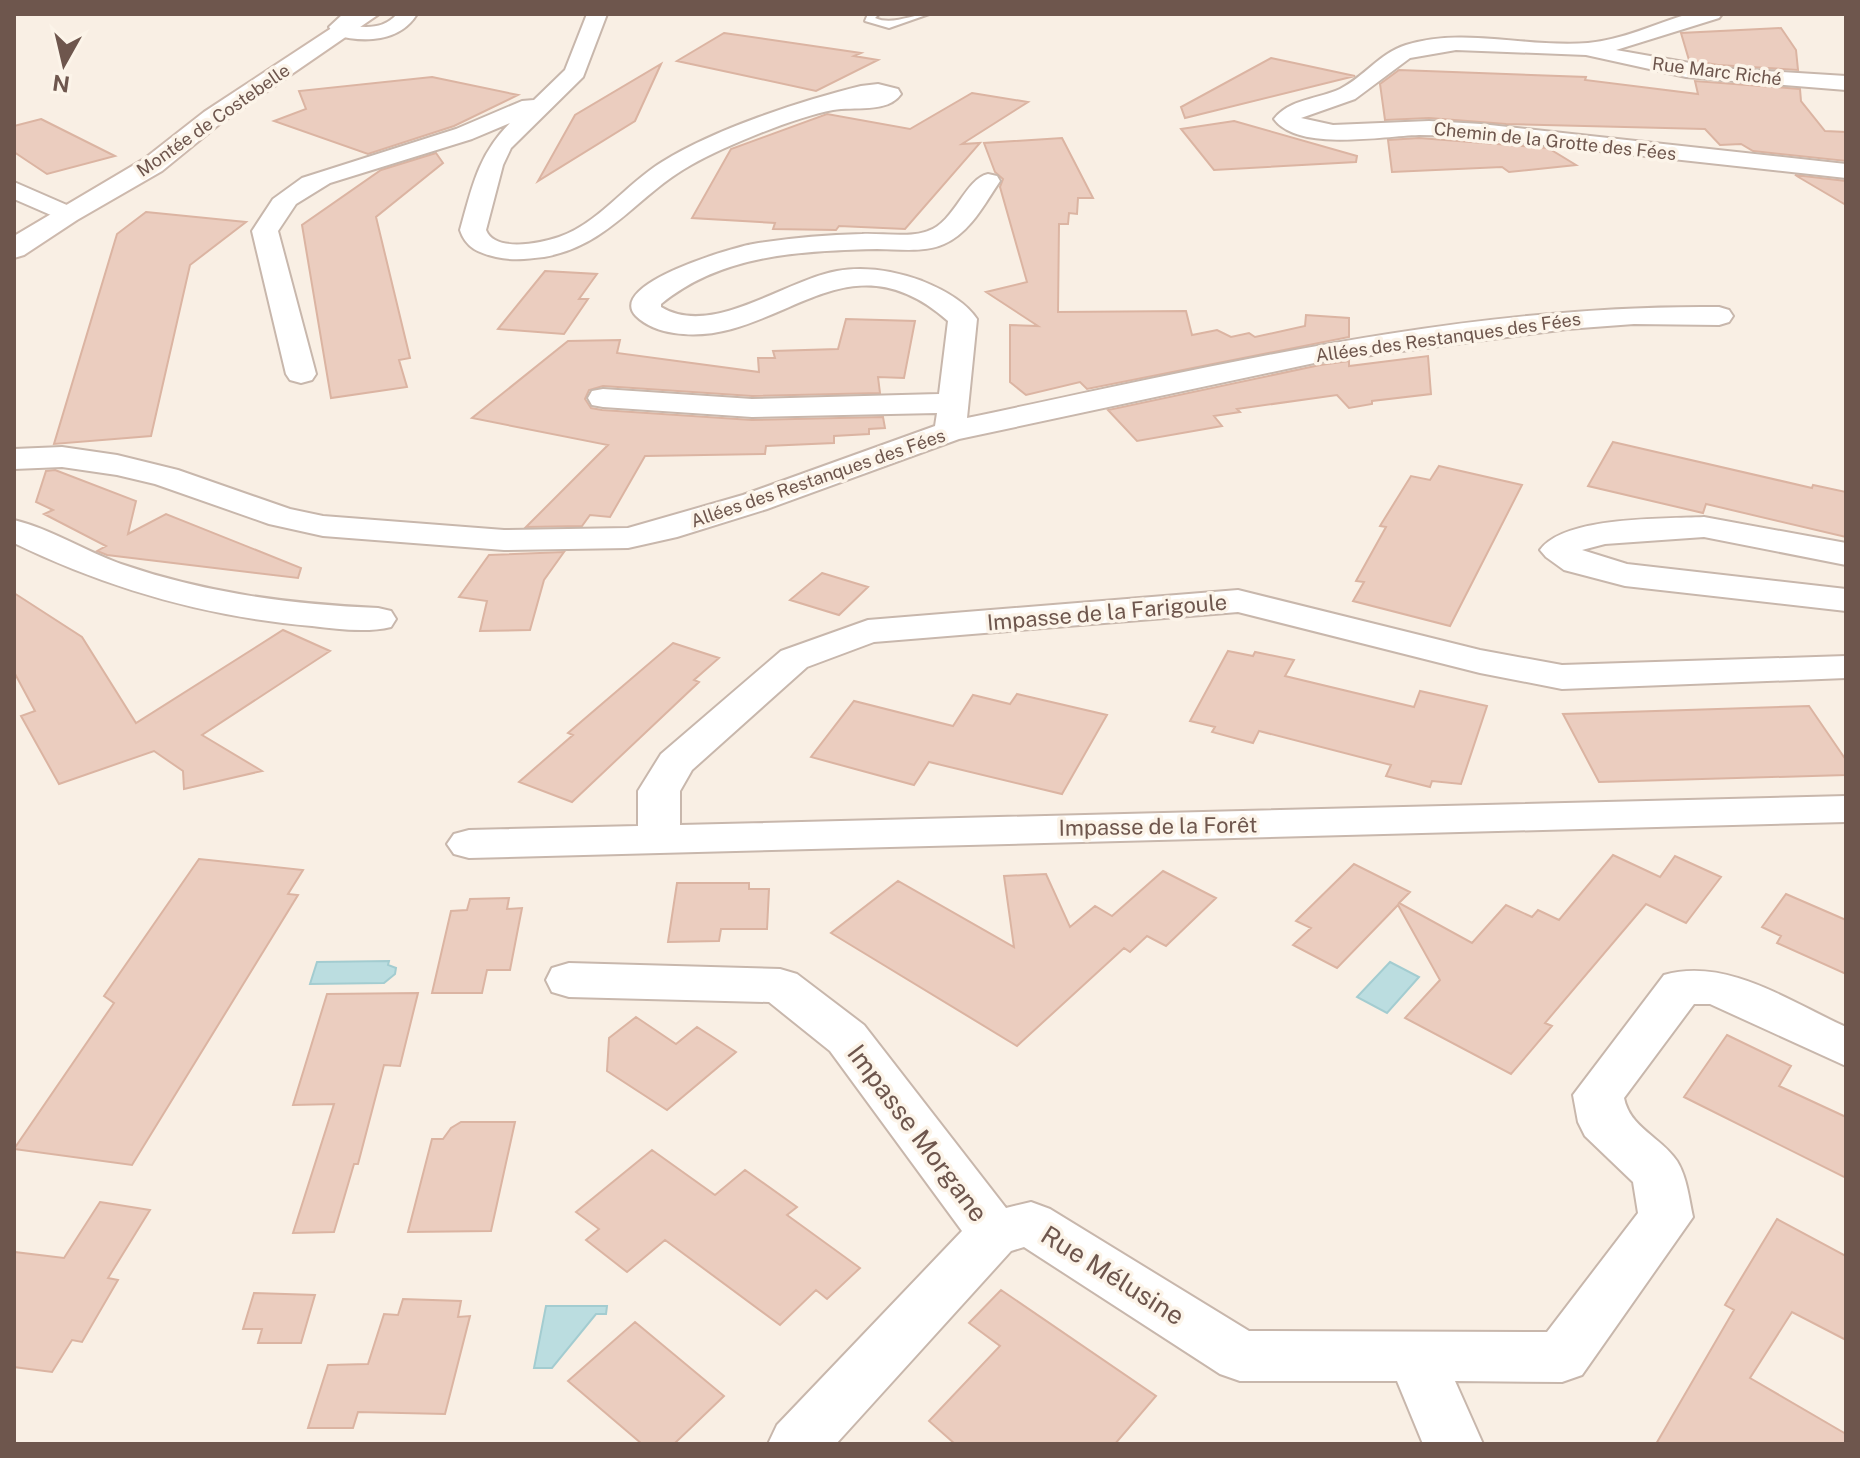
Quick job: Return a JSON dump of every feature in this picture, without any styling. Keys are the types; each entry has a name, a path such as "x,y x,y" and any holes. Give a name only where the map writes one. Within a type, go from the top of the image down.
{"main road":[{"name":"Montée de Costebelle","path":"14,234 153,165 213,117 349,20 368,14"},
{"name":"Montée de Costebelle","path":"14,249 60,211"}],"street":[{"path":"349,20 366,33 391,29 401,24 407,14"},
{"path":"597,14 575,72 501,145 491,165 473,230 474,237 492,248 506,252 546,249 581,239 599,228 647,183 684,159 745,132 835,103"},
{"name":"Chemin de la Grotte des Fées","path":"1712,14 1590,49 1486,44 1412,50 1351,93 1296,112 1286,119 1296,127 1319,131 1423,128 1490,132 1846,171"},
{"name":"Rue Marc Riché","path":"1590,49 1618,58 1749,76 1846,83"},
{"path":"301,374 265,231 281,202 300,187 321,178 464,134 545,100"},
{"path":"603,398 952,417 963,319 947,303 912,287 883,279 839,279 701,328 668,324 654,318 647,311 647,301 656,292 703,264 735,256 807,247 932,240 945,235 960,220 988,181"},
{"path":"14,190 60,211"},
{"name":"Allées des Restanques des Fées","path":"14,459 62,457 117,465 166,477 281,517 323,526 504,540 628,538 665,530 846,470 952,417 1319,353 1567,320 1634,315 1719,316"},
{"path":"1846,554 1704,527 1605,534 1569,542 1558,550 1577,562 1625,575 1846,600"},
{"path":"14,530 61,555 185,596 278,614 378,619"},
{"name":"Impasse de la Farigoule","path":"659,838 659,791 675,763 794,659 868,631 1238,601 1285,610 1515,670 1562,677 1846,667"},
{"name":"Impasse de la Forêt","path":"469,844 1846,809"},
{"name":"Impasse Morgane","path":"569,980 780,986 847,1038 994,1233"},
{"name":"Rue Mélusine","path":"994,1233 1031,1224 1240,1356 1562,1357 1666,1217 1657,1173 1603,1122 1598,1095 1681,987 1716,987 1846,1048"},
{"path":"798,1444 994,1233"},
{"path":"1416,1357 1453,1444"}],"lane":[{"path":"874,14 869,19 872,22 888,25 924,14"}],"water":[{"path":"389,961 388,965 396,968 395,974 384,983 310,984 317,962"},
{"path":"1390,962 1419,977 1387,1013 1357,997"},
{"path":"546,1306 607,1306 606,1314 596,1314 552,1368 534,1368"}],"building":[{"path":"1781,28 1796,50 1798,70 1689,60 1681,33"},
{"path":"724,33 861,53 854,56 878,60 816,91 677,61"},
{"path":"1271,58 1355,76 1185,118 1181,107"},
{"path":"661,64 635,121 538,181 575,115"},
{"path":"1399,70 1586,77 1585,80 1698,94 1695,81 1800,89 1801,101 1825,131 1846,132 1846,161 1753,151 1741,144 1720,145 1705,129 1506,124 1429,118 1385,120 1380,84"},
{"path":"432,77 518,95 454,126 368,154 274,121 306,109 299,91"},
{"path":"972,93 1028,102 962,144 980,143 905,229 839,226 836,230 773,229 775,223 692,218 731,149 827,114 910,129"},
{"path":"41,119 115,156 47,174 14,152 14,126"},
{"path":"1234,121 1357,156 1356,162 1214,170 1181,129"},
{"path":"1062,138 1093,198 1078,198 1077,214 1069,213 1068,224 1059,224 1058,312 1186,311 1192,335 1217,330 1231,337 1249,333 1255,337 1305,326 1306,315 1349,318 1349,337 1087,389 1080,382 1026,395 1010,382 1010,325 1038,326 986,292 1027,282 1000,187 1003,179 995,172 984,143"},
{"path":"1419,138 1548,148 1576,165 1509,172 1502,167 1392,172 1388,140"},
{"path":"436,153 443,163 376,217 410,358 399,360 407,387 331,398 302,225 381,170"},
{"path":"1795,175 1846,181 1846,205"},
{"path":"146,212 246,222 190,265 151,436 54,444 117,234"},
{"path":"545,271 597,274 579,299 588,299 564,334 498,329"},
{"path":"846,319 915,321 904,378 878,377 880,393 752,396 603,386 589,390 585,399 591,408 602,410 752,420 883,417 885,428 869,429 869,434 834,436 834,443 766,446 765,454 645,456 610,517 590,515 582,526 526,527 608,445 472,418 568,341 620,340 617,353 759,372 758,358 775,358 773,351 838,349"},
{"path":"1428,356 1431,394 1372,401 1372,404 1349,408 1337,395 1237,409 1240,412 1214,416 1222,426 1137,441 1108,410 1320,365 1349,361 1349,366"},
{"path":"1613,442 1812,488 1813,485 1846,492 1846,537 1706,504 1703,513 1588,486"},
{"path":"1439,466 1522,485 1450,626 1353,601 1364,582 1356,581 1386,527 1380,526 1411,476 1430,480"},
{"path":"55,470 136,501 128,534 166,514 301,568 298,578 107,555 97,551 106,546 44,514 53,510 36,502 46,471"},
{"path":"564,552 544,580 530,630 480,631 487,601 459,597 489,555"},
{"path":"822,573 868,587 839,615 790,600"},
{"path":"14,593 82,637 136,723 283,630 330,651 202,735 262,771 184,789 183,771 154,751 59,784 21,716 35,711 14,672"},
{"path":"673,643 719,658 694,680 699,682 572,802 519,782 573,735 568,733"},
{"path":"1228,651 1253,656 1255,652 1294,660 1285,676 1414,707 1420,691 1487,706 1461,784 1432,781 1430,787 1386,776 1391,765 1259,731 1253,743 1212,732 1215,727 1190,721"},
{"path":"1017,694 1107,715 1062,794 929,762 914,785 811,757 854,701 953,726 973,695 1010,704"},
{"path":"1809,706 1846,760 1846,775 1599,782 1563,714"},
{"path":"1613,855 1660,877 1675,856 1721,877 1686,923 1646,904 1545,1023 1552,1026 1511,1074 1405,1018 1440,980 1398,905 1337,968 1293,945 1311,928 1296,921 1354,864 1410,892 1399,903 1472,943 1506,905 1532,917 1538,910 1559,920"},
{"path":"199,859 303,870 288,894 298,895 132,1165 14,1149 114,1003 104,996"},
{"path":"1163,871 1216,898 1166,946 1147,936 1130,952 1124,948 1017,1046 831,933 898,881 1014,947 1004,876 1046,874 1070,927 1095,906 1112,916"},
{"path":"677,883 749,883 749,889 769,889 767,929 721,929 719,941 668,942"},
{"path":"1786,894 1846,920 1846,974 1777,943 1781,936 1762,927"},
{"path":"509,898 507,909 522,908 510,970 487,970 482,993 432,993 451,911 467,910 470,899"},
{"path":"418,993 400,1066 384,1065 358,1164 354,1164 334,1232 293,1233 334,1104 293,1105 327,994"},
{"path":"636,1017 676,1044 697,1027 736,1052 667,1110 607,1071 609,1038"},
{"path":"1727,1035 1791,1066 1779,1086 1846,1117 1846,1178 1684,1097"},
{"path":"461,1122 515,1122 491,1231 408,1232 432,1139 443,1139 451,1128"},
{"path":"652,1150 715,1195 745,1170 797,1207 787,1215 860,1268 827,1299 816,1290 780,1325 665,1240 627,1272 586,1240 599,1229 576,1212"},
{"path":"100,1202 150,1210 108,1278 118,1280 82,1342 72,1340 52,1372 14,1367 14,1252 64,1258"},
{"path":"1777,1219 1846,1256 1846,1340 1792,1312 1750,1378 1846,1434 1846,1444 1656,1444 1734,1310 1725,1305"},
{"path":"1001,1290 1156,1396 1115,1444 955,1444 929,1421 1000,1346 969,1323"},
{"path":"254,1293 315,1295 301,1343 258,1343 262,1329 243,1329"},
{"path":"403,1299 461,1301 458,1317 470,1316 445,1414 358,1412 353,1428 308,1428 328,1365 368,1364 384,1314 398,1315"},
{"path":"635,1322 724,1396 674,1444 642,1444 568,1381"}]}
